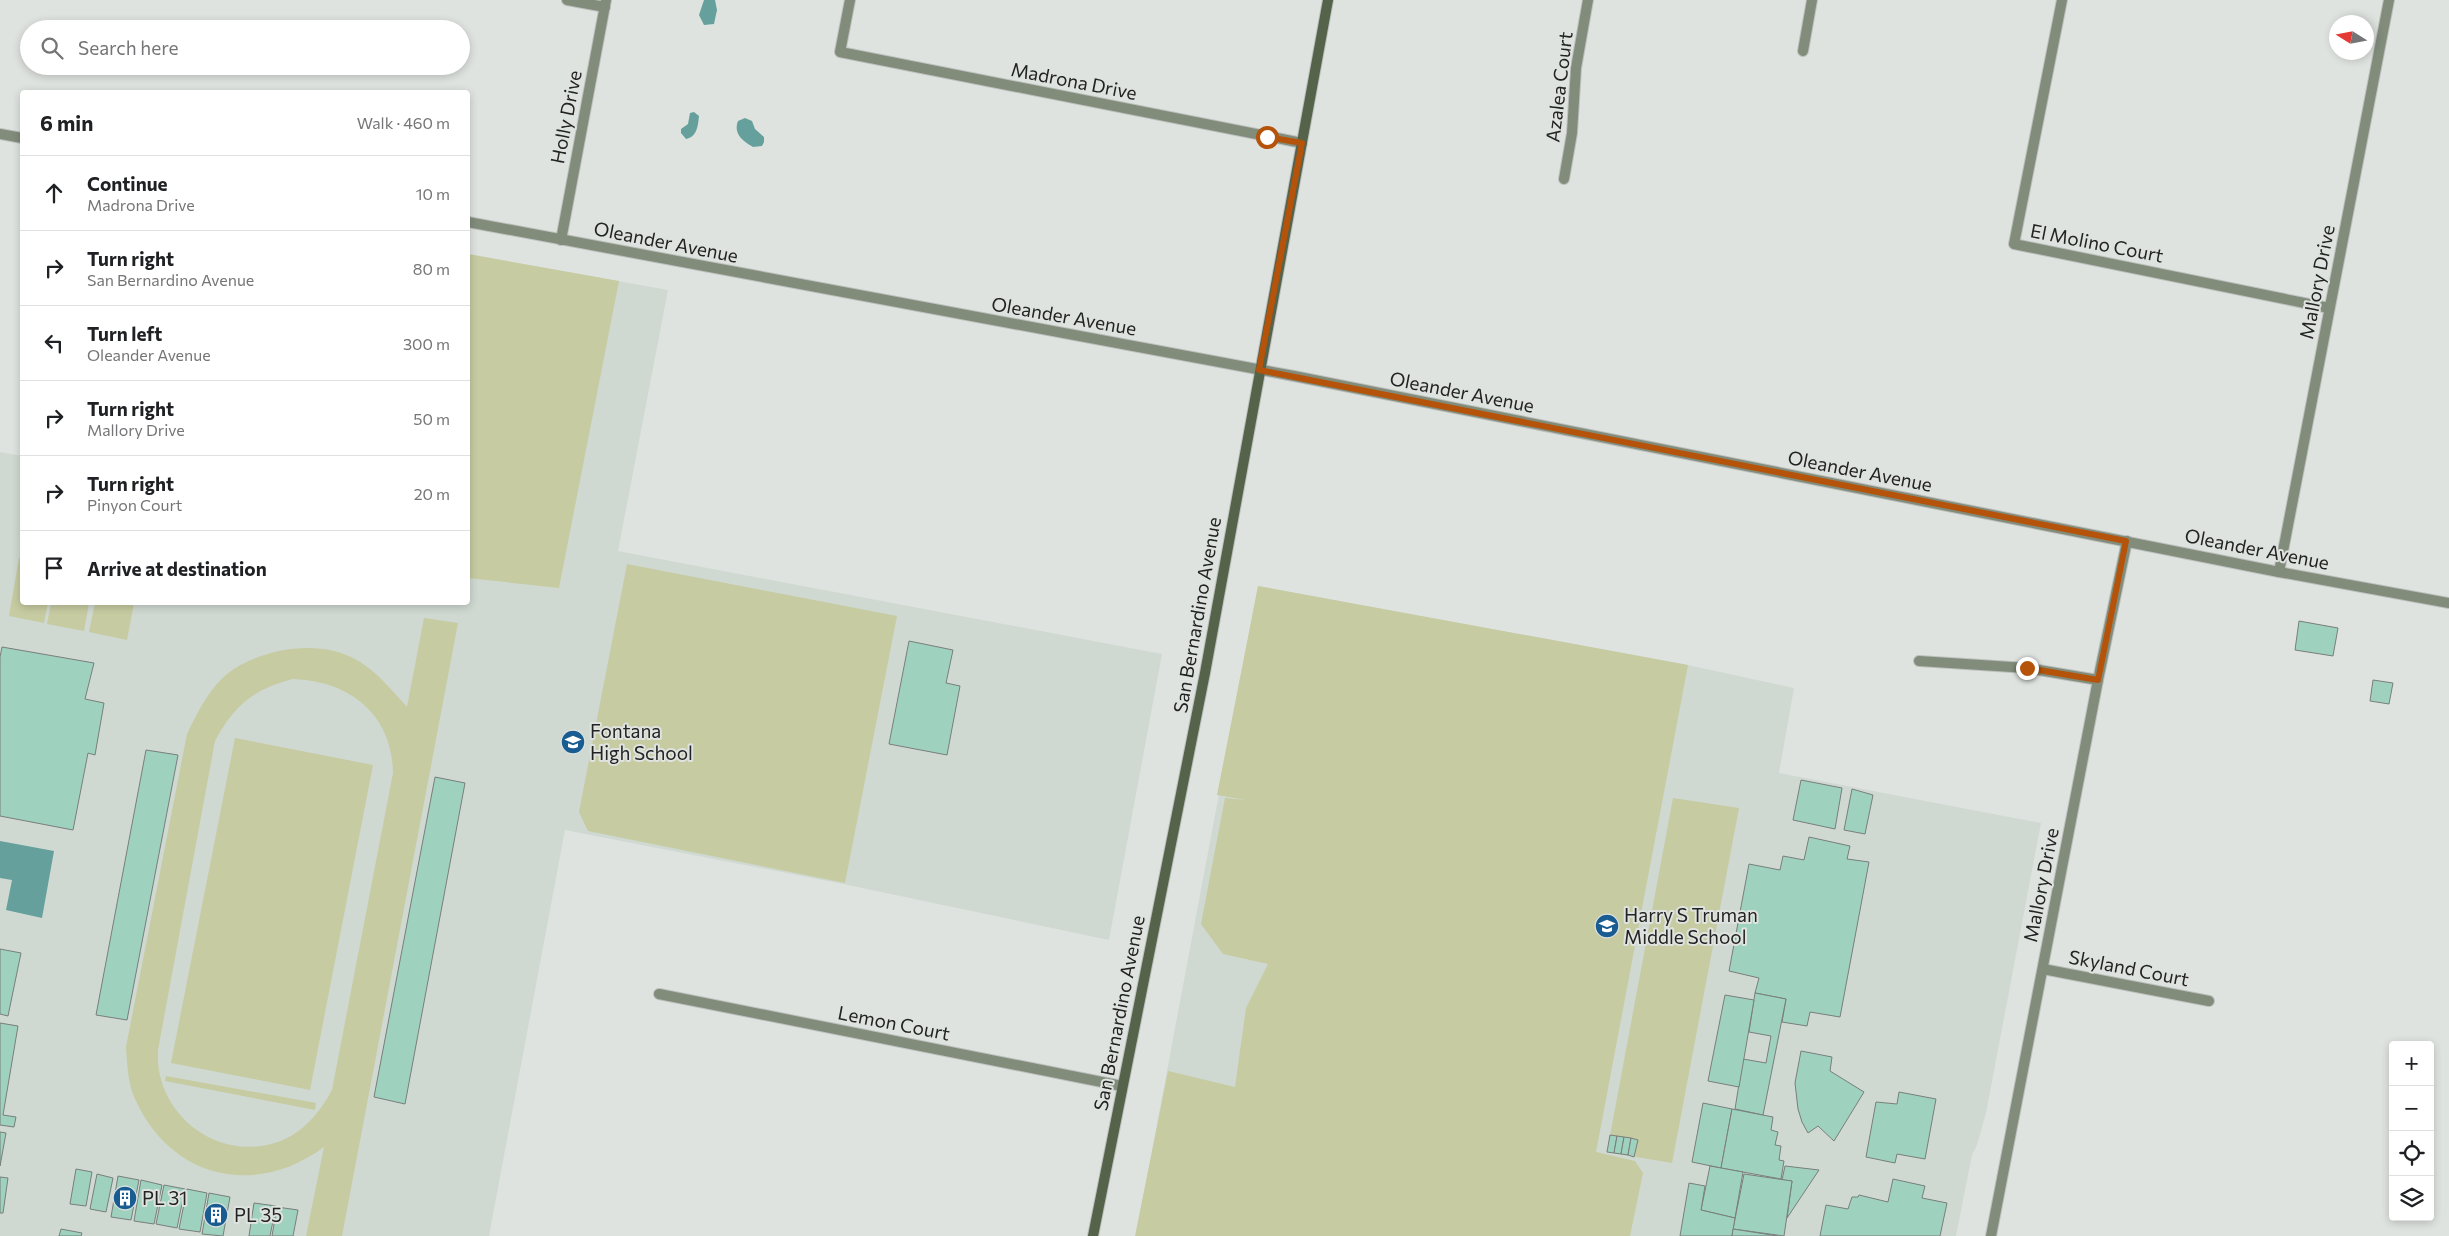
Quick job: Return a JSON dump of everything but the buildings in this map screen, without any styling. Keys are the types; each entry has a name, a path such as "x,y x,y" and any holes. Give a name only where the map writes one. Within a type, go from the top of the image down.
{"main road":[{"name":"San Bernardino Avenue","path":"1094,1236 1122,1086 1205,673 1328,0"}],"street":[{"path":"567,0 606,4"},
{"name":"Madrona Drive","path":"850,0 840,52 1302,143"},
{"name":"Azalea Court","path":"1564,178 1572,133 1576,68 1588,0"},
{"path":"1803,50 1812,0"},
{"name":"El Molino Court","path":"2062,0 2014,244 2329,308"},
{"name":"Mallory Drive","path":"2279,572 2389,0"},
{"name":"Holly Drive","path":"561,240 606,4"},
{"path":"0,134 20,138"},
{"name":"Oleander Avenue","path":"470,222 1259,370 2279,572 2449,603"},
{"name":"Mallory Drive","path":"1991,1236 2126,541"},
{"path":"1918,661 2027,668 2098,680"},
{"name":"Skyland Court","path":"2043,970 2209,1001"},
{"name":"Lemon Court","path":"659,994 1122,1086"}],"shaded area":[{"name":"Fontana High School","path":"470,254 668,290 618,551 1162,654 1109,940 843,884 565,830 489,1236 0,1236 0,452 20,456 20,605 470,605"},
{"name":"Harry S Truman Middle School","path":"1258,586 1688,665 1794,688 1779,773 2041,823 1986,1113 1977,1145 1972,1155 1956,1236 1136,1236"}],"green space":[{"path":"470,254 619,281 559,588 470,578"},
{"path":"19,558 20,605 48,605 44,623 9,616"},
{"path":"627,564 897,616 845,883 588,831 579,812"},
{"path":"1258,586 1688,665 1596,1152 1635,1161 1643,1173 1630,1236 1135,1236 1168,1071 1235,1087 1246,1008 1268,964 1223,954 1201,924 1225,798 1246,800 1217,795"},
{"path":"51,605 89,605 84,631 47,624"},
{"path":"95,605 134,605 127,640 89,632"},
{"path":"424,618 458,623 342,1236 306,1236 324,1147 298,1163 270,1172 243,1175 217,1172 192,1163 170,1147 151,1126 135,1099 129,1080 126,1047 187,734 209,694 227,674 256,658 290,649 325,649 342,653 365,665 407,707","holes":["293,679 314,681 333,686 349,694 364,705 376,718 385,734 391,752 393,773 332,1090 310,1121 287,1138 255,1147 233,1145 212,1139 194,1128 178,1112 166,1094 160,1073 158,1050 215,741 222,728 246,700 267,688"]},
{"path":"235,738 373,765 310,1090 171,1063"},
{"path":"1673,798 1739,808 1672,1163 1607,1152"},
{"path":"166,1076 316,1103 315,1110 165,1081"}],"water":[{"path":"704,0 715,0 717,10 714,24 704,25 699,15"},
{"path":"694,112 699,116 697,127 693,136 686,139 681,133 681,129 688,124 690,113"},
{"path":"745,118 752,121 755,129 764,137 762,146 753,147 740,137 737,130 738,121"},
{"path":"0,841 54,851 42,918 6,910 12,880 0,878"}],"place":[{"name":"Fontana High School","path":"573,742"},
{"name":"Harry S Truman Middle School","path":"1607,926"},
{"name":"PL 31","path":"125,1198"},
{"name":"PL 35","path":"216,1215"}],"route":[{"path":"1267,137 1302,143 1259,370 2126,541 2098,680 2027,668"}]}
